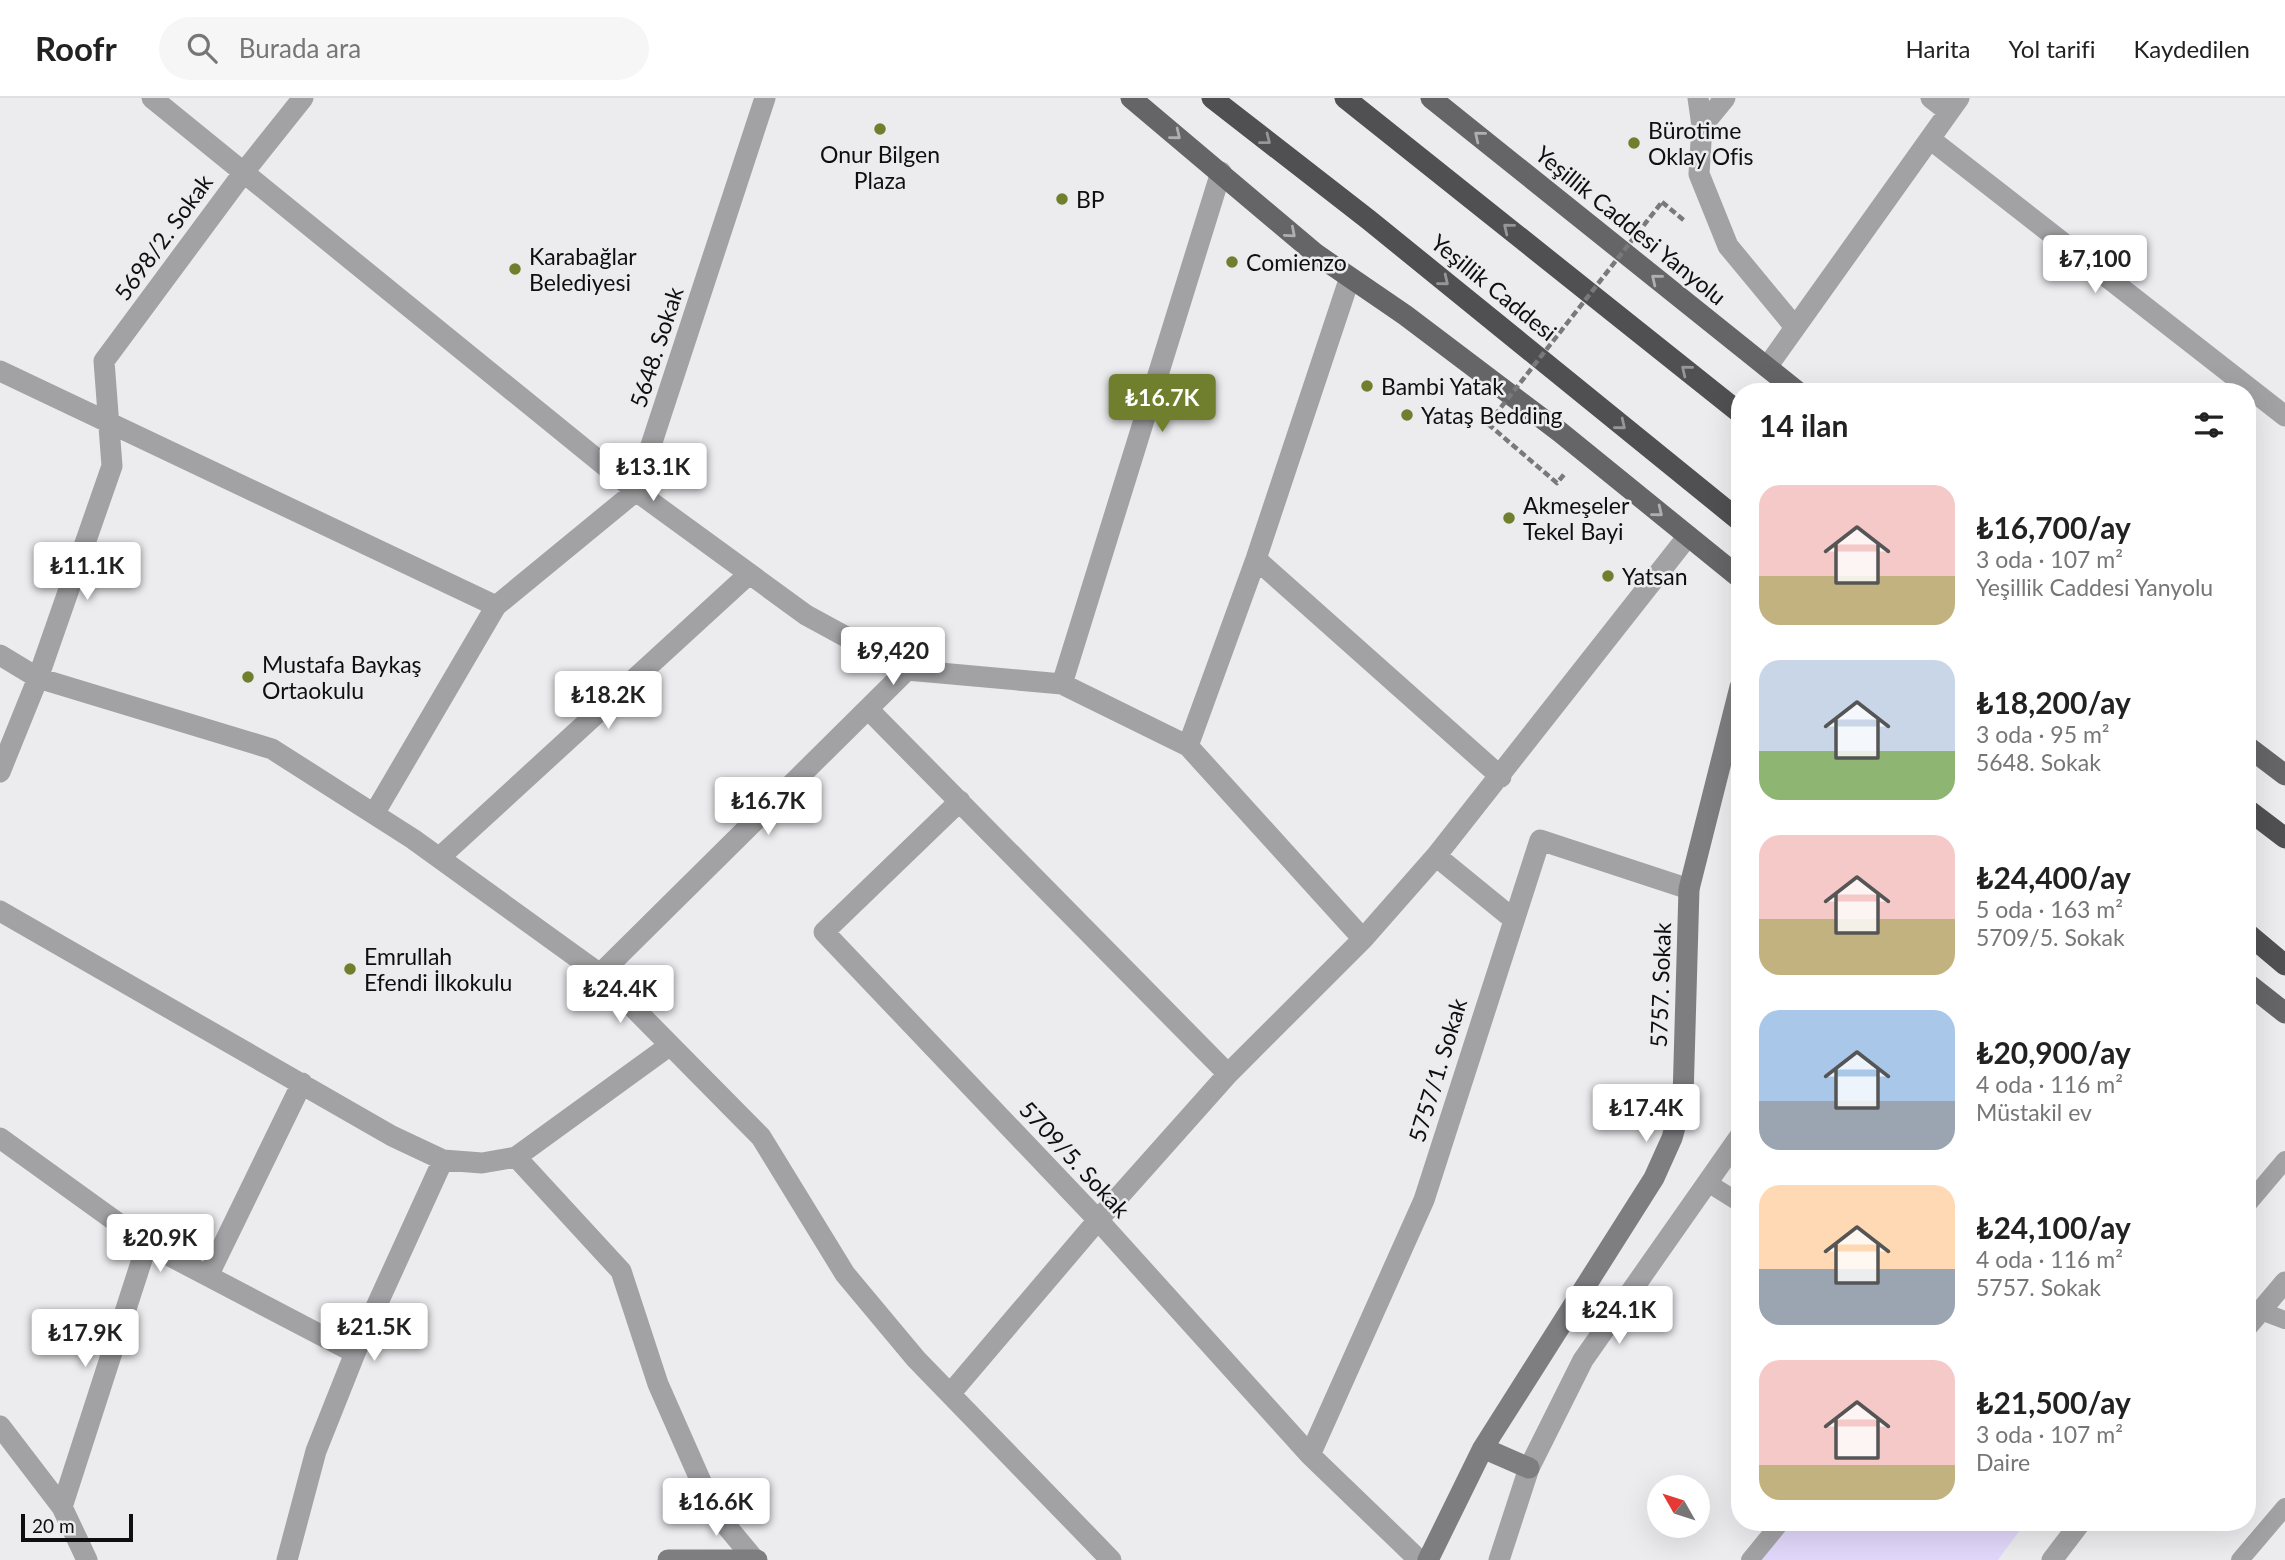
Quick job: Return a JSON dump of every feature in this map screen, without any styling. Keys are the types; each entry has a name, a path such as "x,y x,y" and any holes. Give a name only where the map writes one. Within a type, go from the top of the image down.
{"highway":[{"name":"Yeşillik Caddesi","path":"1212,98 1369,220 1731,514"},
{"path":"1345,98 1731,406"},
{"path":"2256,816 2285,838"},
{"path":"2256,941 2285,965"}],"main road":[{"path":"1131,98 1349,280 1427,331 1559,432 1731,571"},
{"name":"Yeşillik Caddesi Yanyolu","path":"1431,98 1787,383"},
{"name":"5757. Sokak","path":"1428,1560 1483,1448 1654,1178 1672,1138 1683,1098 1689,889 1731,723"},
{"path":"2256,753 2285,775"},
{"path":"2256,990 2285,1013"},
{"path":"1483,1448 1529,1468"},
{"path":"668,1560 755,1559"}],"street":[{"path":"152,98 636,491 806,615 907,670 1062,684 1188,746 1363,939"},
{"name":"5698/2. Sokak","path":"0,772 38,678 112,466 104,361 244,172 303,98"},
{"name":"5648. Sokak","path":"636,491 765,98"},
{"path":"1698,98 1702,126 1699,174 1728,246 1796,327"},
{"path":"1702,126 1725,98"},
{"path":"1767,367 1954,105 1931,98"},
{"path":"1930,139 2243,383"},
{"path":"1062,684 1221,172"},
{"path":"1188,746 1256,559 1349,280"},
{"path":"0,371 496,606"},
{"path":"2256,393 2285,416"},
{"path":"374,814 496,606 636,491"},
{"path":"950,1394 1098,1220 1228,1074 1363,939 1436,856 1501,777 1688,536"},
{"path":"1256,559 1501,777"},
{"path":"440,857 749,574"},
{"path":"0,655 38,678 272,749 440,857 600,974 761,1137 845,1274 916,1359 1111,1560"},
{"path":"600,974 907,670"},
{"path":"868,709 1228,1074"},
{"name":"5709/5. Sokak","path":"960,801 824,932 1098,1220 1310,1455 1419,1560"},
{"name":"5757/1. Sokak","path":"1310,1455 1424,1200 1512,919 1540,841 1689,889"},
{"path":"1436,856 1512,919"},
{"path":"0,911 392,1136 443,1160 482,1163 516,1157 669,1046"},
{"path":"208,1276 302,1083"},
{"path":"0,1138 147,1244 355,1353"},
{"path":"1499,1560 1529,1468 1583,1360 1731,1149"},
{"path":"516,1157 621,1271 658,1384 714,1511 755,1559"},
{"path":"287,1560 316,1451 355,1353 443,1160"},
{"path":"62,1507 147,1244"},
{"path":"2256,1317 2285,1282"},
{"path":"0,1426 62,1507 87,1560"},
{"path":"2052,1560 2074,1531"}],"lane":[{"path":"2256,1194 2285,1160"},
{"path":"1708,1183 1731,1197"},
{"path":"2256,1319 2285,1320"},
{"path":"2240,1560 2285,1507"},
{"path":"1750,1560 1774,1531"}],"path":[{"path":"1557,483 1488,424 1662,202"}],"shaded area":[{"path":"1771,1531 2019,1531 1998,1560 1748,1560"}],"place":[{"name":"Onur Bilgen Plaza","path":"880,129"},
{"name":"Bürotime Oklay Ofis","path":"1634,143"},
{"name":"BP","path":"1062,199"},
{"name":"Comienzo","path":"1232,262"},
{"name":"Karabağlar Belediyesi","path":"515,269"},
{"name":"Bambi Yatak","path":"1367,386"},
{"name":"Yataş Bedding","path":"1407,415"},
{"name":"Akmeşeler Tekel Bayi","path":"1509,518"},
{"name":"Yatsan","path":"1608,576"},
{"name":"Mustafa Baykaş Ortaokulu","path":"248,677"},
{"name":"Emrullah Efendi İlkokulu","path":"350,969"}]}
